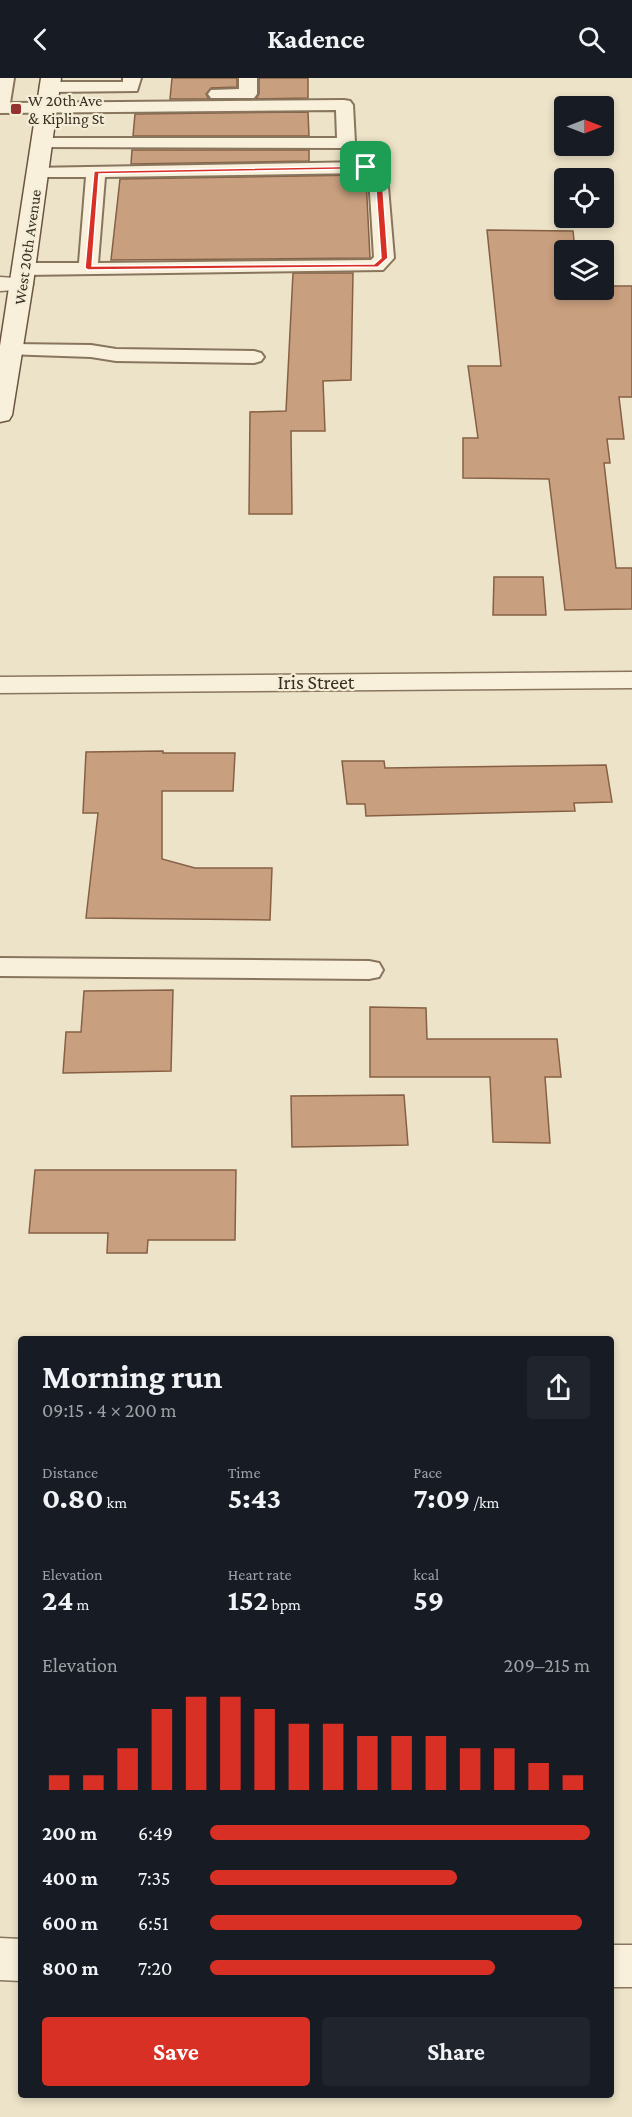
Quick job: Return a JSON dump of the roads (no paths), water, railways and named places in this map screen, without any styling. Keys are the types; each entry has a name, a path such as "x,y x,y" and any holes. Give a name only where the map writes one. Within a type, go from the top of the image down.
{"street":[{"name":"West 20th Avenue","path":"0,416 12,350 15,279 37,172 50,82"},
{"name":"Iris Street","path":"0,685 632,680"},
{"path":"0,1959 18,1960"},
{"path":"614,1966 632,1966"}],"lane":[{"path":"5,78 0,108 344,105 346,143 42,142"},
{"path":"50,82 131,82 130,94 248,94 248,78"},
{"path":"15,279 88,268 376,266 384,258 378,175 366,167 37,172"},
{"path":"88,268 96,172"},
{"path":"12,350 92,351 116,355 255,357"},
{"path":"0,967 369,970"}],"place":[{"name":"W 20th Ave & Kipling St","path":"16,109"}]}
